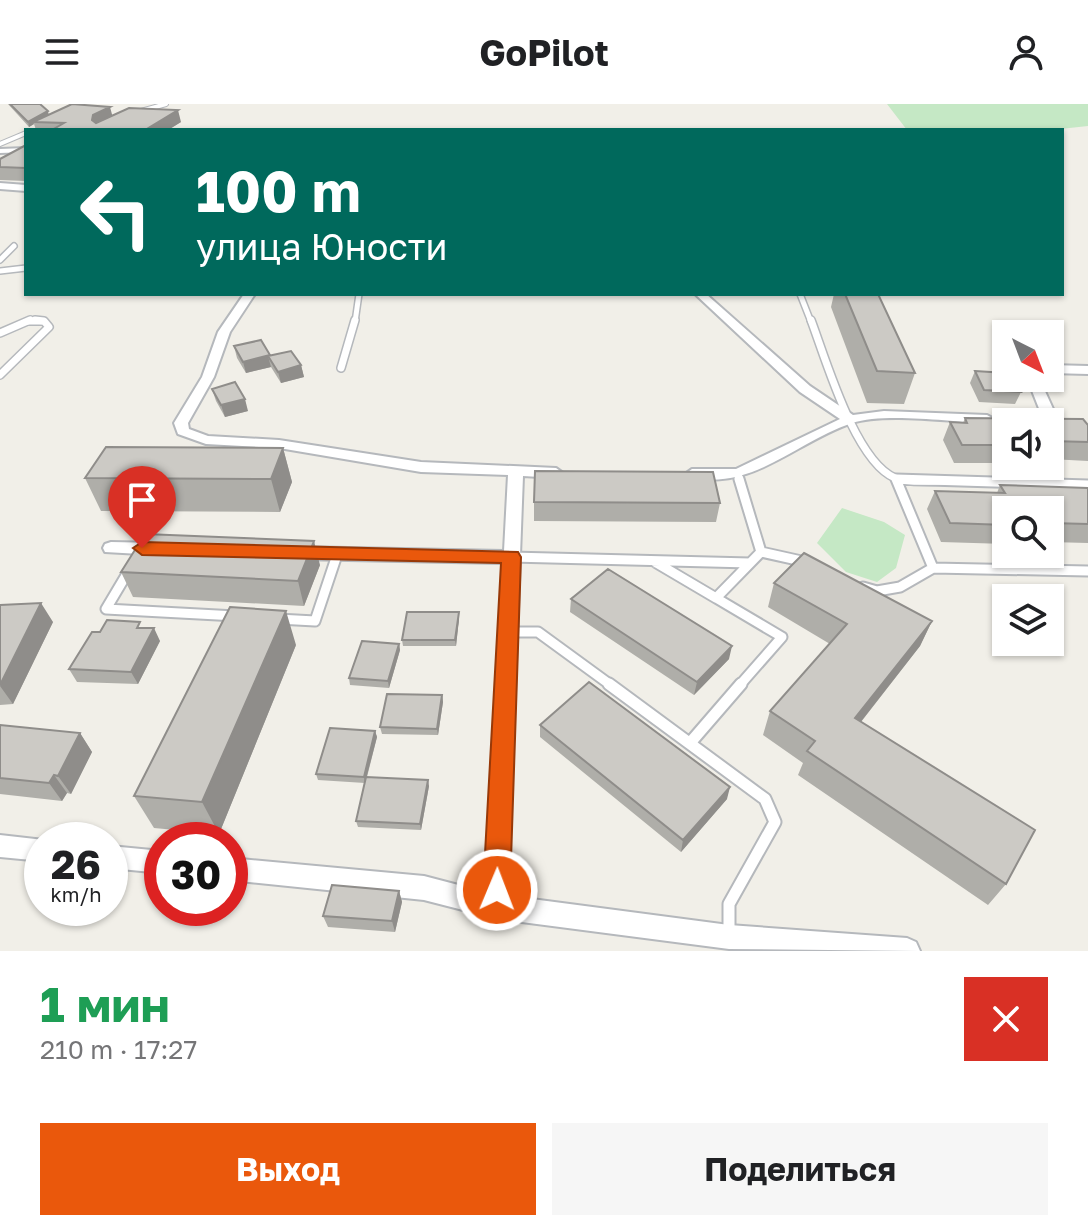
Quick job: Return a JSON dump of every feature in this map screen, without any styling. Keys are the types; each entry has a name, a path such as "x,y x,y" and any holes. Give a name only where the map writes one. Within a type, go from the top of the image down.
{"street":[{"path":"0,151 24,150"},
{"path":"0,186 24,188"},
{"path":"249,296 224,332 208,377 181,423 183,431 206,440 279,444 412,466 516,473 579,473"},
{"path":"702,296 805,389 850,419"},
{"path":"1064,369 1088,370"},
{"path":"675,474 738,474 850,419 884,415 1031,421 1045,418 1047,411 1039,392"},
{"path":"498,907 496,873 516,473"},
{"path":"111,548 172,549"},
{"path":"277,553 511,557"},
{"path":"0,846 24,848"},
{"path":"248,871 424,888 498,907 729,937 907,951"}],"lane":[{"path":"132,114 166,104"},
{"path":"0,144 24,134"},
{"path":"0,260 14,246"},
{"path":"0,271 24,268"},
{"path":"341,368 352,338 359,296"},
{"path":"801,296 850,419 872,461 896,479 933,568"},
{"path":"0,333 31,320 44,321 49,327 0,375"},
{"path":"738,474 761,552"},
{"path":"896,479 1088,485"},
{"path":"142,548 106,609 241,617"},
{"path":"716,598 761,552"},
{"path":"761,552 817,566"},
{"path":"271,618 315,621 337,555"},
{"path":"511,557 750,563"},
{"path":"652,560 782,637 690,743"},
{"path":"855,585 877,591 900,587 933,568 1088,571"},
{"path":"508,632 538,632 765,799 775,822 729,904 729,937"}],"green space":[{"path":"887,104 1088,104 1088,126 905,128"},
{"path":"842,508 884,522 905,535 896,568 877,582 846,572 817,543"}],"building":[{"path":"10,104 40,104 48,111 28,122"},
{"path":"72,104 110,107 93,115 92,120 96,123 129,108 178,110 148,128 55,128 64,123 33,122"},
{"path":"24,146 24,168 0,167 0,159"},
{"path":"846,296 879,296 915,373 877,371"},
{"path":"261,340 270,355 243,362 234,346"},
{"path":"291,351 301,365 278,372 268,356"},
{"path":"975,371 992,372 992,390 984,390"},
{"path":"235,382 245,399 221,405 212,389"},
{"path":"965,418 992,418 992,445 962,445 950,422 967,423"},
{"path":"1064,419 1083,419 1088,425 1088,442 1064,441"},
{"path":"106,447 283,448 271,479 85,478"},
{"path":"535,471 713,472 720,503 534,502"},
{"path":"1000,485 1088,488 1088,524 1064,523 1064,496 992,496 992,524 950,523 935,491 1005,493"},
{"path":"145,534 314,541 298,581 121,572"},
{"path":"804,553 932,621 855,718 1035,830 1006,884 807,751 815,741 770,711 847,624 774,583"},
{"path":"608,569 732,646 697,682 571,599"},
{"path":"41,603 0,685 0,605"},
{"path":"230,607 286,611 202,802 134,796"},
{"path":"407,612 459,612 455,640 402,640"},
{"path":"107,620 140,622 137,628 154,628 131,672 69,669 92,632 100,632"},
{"path":"362,641 399,644 388,681 349,678"},
{"path":"589,682 730,787 683,840 540,725"},
{"path":"387,694 442,695 437,729 380,727"},
{"path":"0,725 80,733 58,776 54,775 49,783 0,778"},
{"path":"330,728 375,731 364,777 316,774"},
{"path":"366,777 428,780 420,824 356,821"},
{"path":"332,885 399,891 392,921 323,916"}],"route":[{"path":"142,548 511,557 497,890"}]}
